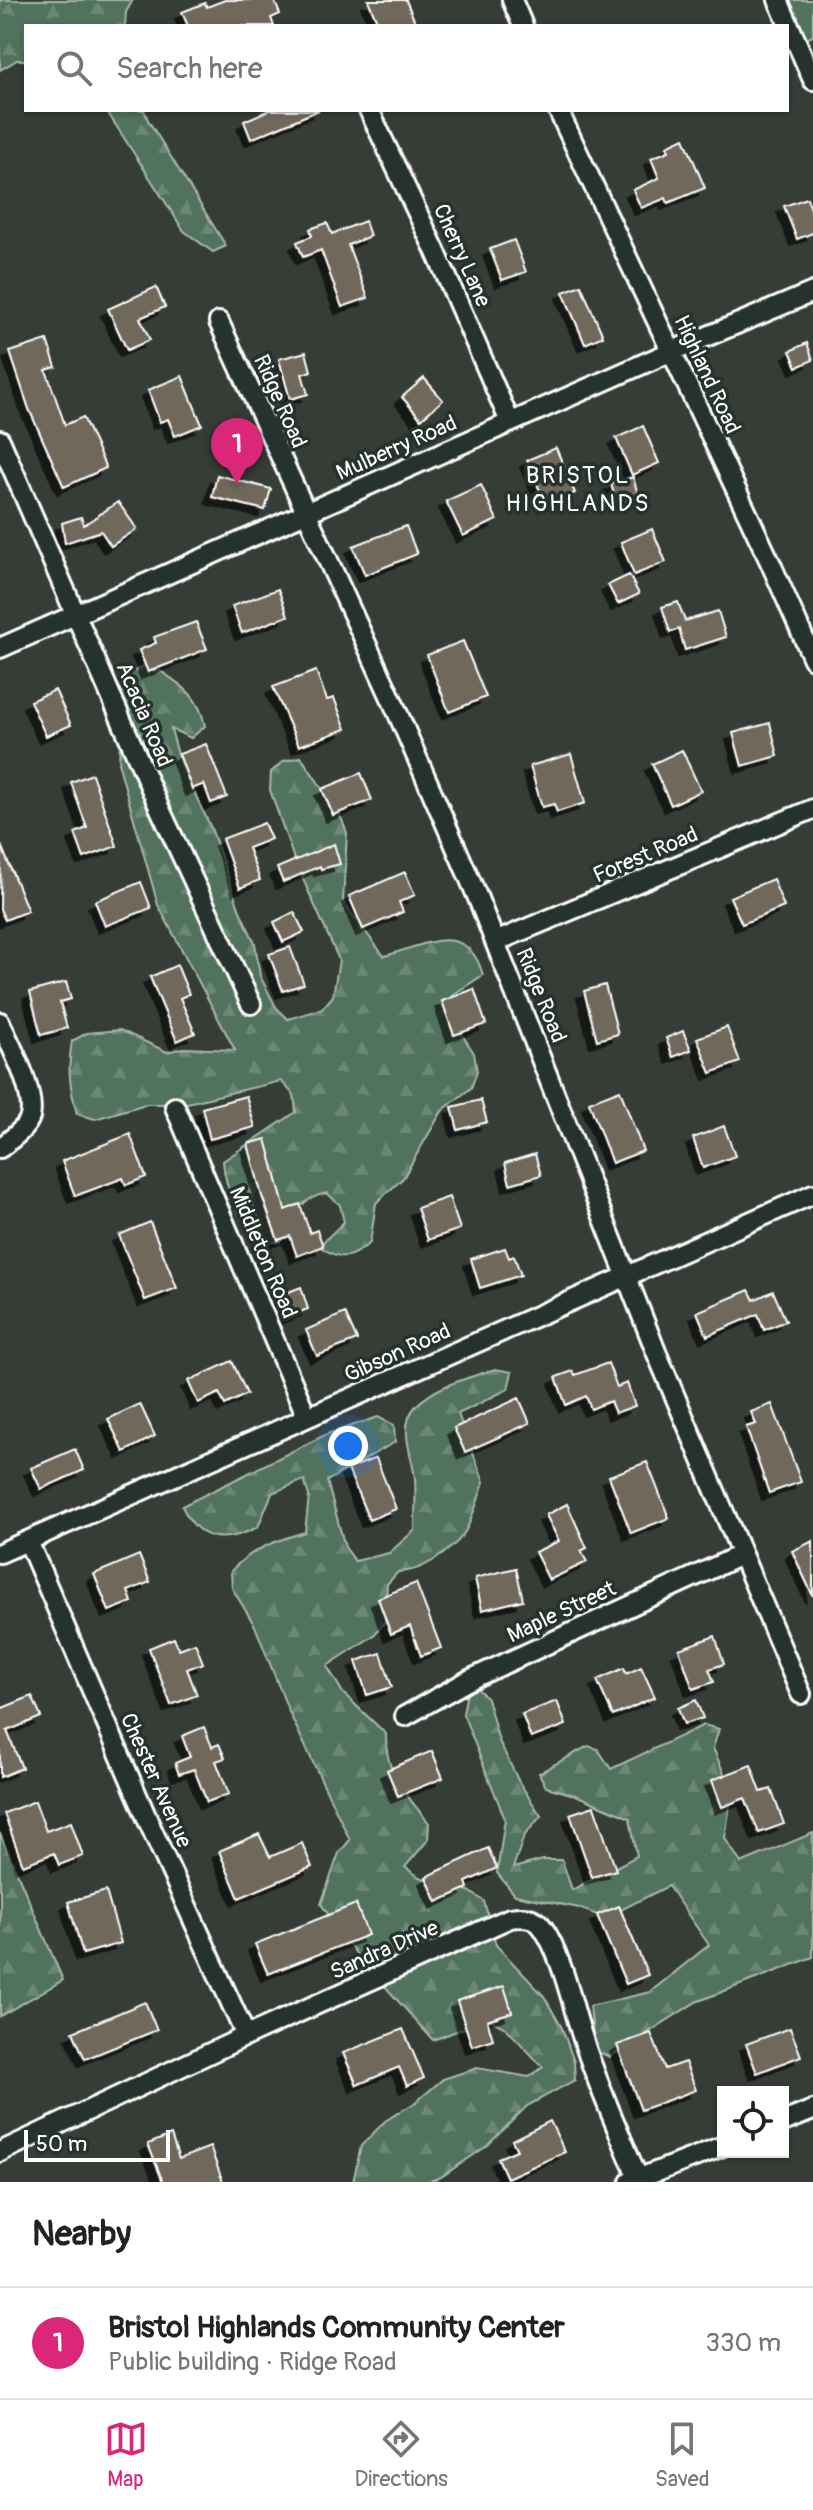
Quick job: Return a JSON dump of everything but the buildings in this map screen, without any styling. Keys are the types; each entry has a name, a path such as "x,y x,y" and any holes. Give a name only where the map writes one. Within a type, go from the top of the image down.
{"street":[{"path":"512,0 522,24"},
{"path":"778,0 788,24"},
{"path":"789,25 813,80"},
{"name":"Cherry Lane","path":"370,112 435,250 510,422"},
{"name":"Highland Road","path":"559,112 813,659"},
{"name":"Mulberry Road","path":"0,648 510,422 813,292"},
{"name":"Ridge Road","path":"219,322 392,700 495,942 626,1276 801,1694"},
{"name":"Acacia Road","path":"0,440 159,807 251,1004"},
{"name":"Forest Road","path":"495,942 813,809"},
{"path":"0,1022 23,1073 30,1101 28,1120 0,1148"},
{"name":"Middleton Road","path":"175,1107 307,1417"},
{"name":"Gibson Road","path":"0,1553 813,1194"},
{"name":"Chester Avenue","path":"28,1541 143,1809 246,2036"},
{"name":"Maple Street","path":"405,1716 469,1680 741,1555"},
{"name":"Sandra Drive","path":"0,2152 246,2036 510,1918 523,1916 534,1919 548,1936 634,2180"},
{"path":"789,2120 813,2110"},
{"path":"634,2180 717,2148"}],"green space":[{"path":"0,0 133,0 126,12 125,24 24,24 24,60 17,60 0,70"},
{"path":"788,0 813,0 813,36 806,39"},
{"path":"107,112 145,112 226,246 213,252 184,231"},
{"path":"149,663 184,688 202,714 205,726 191,738 171,729 180,762 211,828 240,911 255,943 260,976 276,1007 288,1019 322,1009 333,996 339,960 294,859 270,790 271,772 284,761 301,757 340,815 347,833 343,902 384,956 430,942 456,941 467,947 476,958 483,975 454,994 446,1010 474,1053 477,1072 471,1088 442,1111 403,1178 376,1203 370,1243 351,1255 334,1255 319,1246 344,1222 340,1205 327,1193 302,1205 280,1242 262,1242 247,1225 230,1194 223,1161 296,1112 294,1095 281,1081 183,1104 146,1104 95,1119 77,1114 70,1078 70,1051 72,1041 87,1033 120,1030 167,1052 183,1048 235,1050 158,905 119,766 122,686 132,672"},
{"path":"495,1369 512,1372 508,1389 458,1414 484,1482 468,1527 455,1544 434,1560 417,1569 398,1572 387,1584 385,1622 373,1636 327,1666 343,1693 386,1734 393,1772 429,1823 428,1840 405,1867 419,1877 469,1891 484,1901 496,1945 544,1996 562,2028 574,2062 575,2080 527,2106 487,2146 441,2177 427,2182 353,2182 361,2146 385,2121 416,2102 443,2079 477,2068 529,2077 543,2067 506,2028 488,2019 433,2040 357,1955 321,1904 339,1853 350,1840 289,1712 255,1626 232,1588 231,1571 265,1546 305,1532 309,1496 304,1480 272,1493 258,1527 234,1536 223,1538 205,1533 196,1527 182,1506 327,1434 378,1417 394,1425 395,1442 327,1481 345,1547 355,1561 389,1553 415,1530 415,1479 407,1432 410,1414 433,1393"},
{"path":"469,1680 487,1698 499,1741 519,1782 541,1816 524,1836 513,1868 543,1860 562,1860 572,1890 637,1856 630,1818 578,1796 546,1787 539,1773 588,1746 598,1749 611,1769 704,1725 719,1729 713,1748 732,1792 725,1838 741,1863 813,1833 813,1957 696,2002 610,2057 595,2051 590,2006 650,1992 709,1945 668,1886 605,1918 579,1908 515,1895 497,1873 505,1819 463,1714"},
{"path":"0,1833 63,1980 0,2016"}],"place":[{"name":"Bristol Highlands Community Center","path":"237,484"}],"district":[{"name":"BRISTOL HIGHLANDS","path":"578,489"}]}
